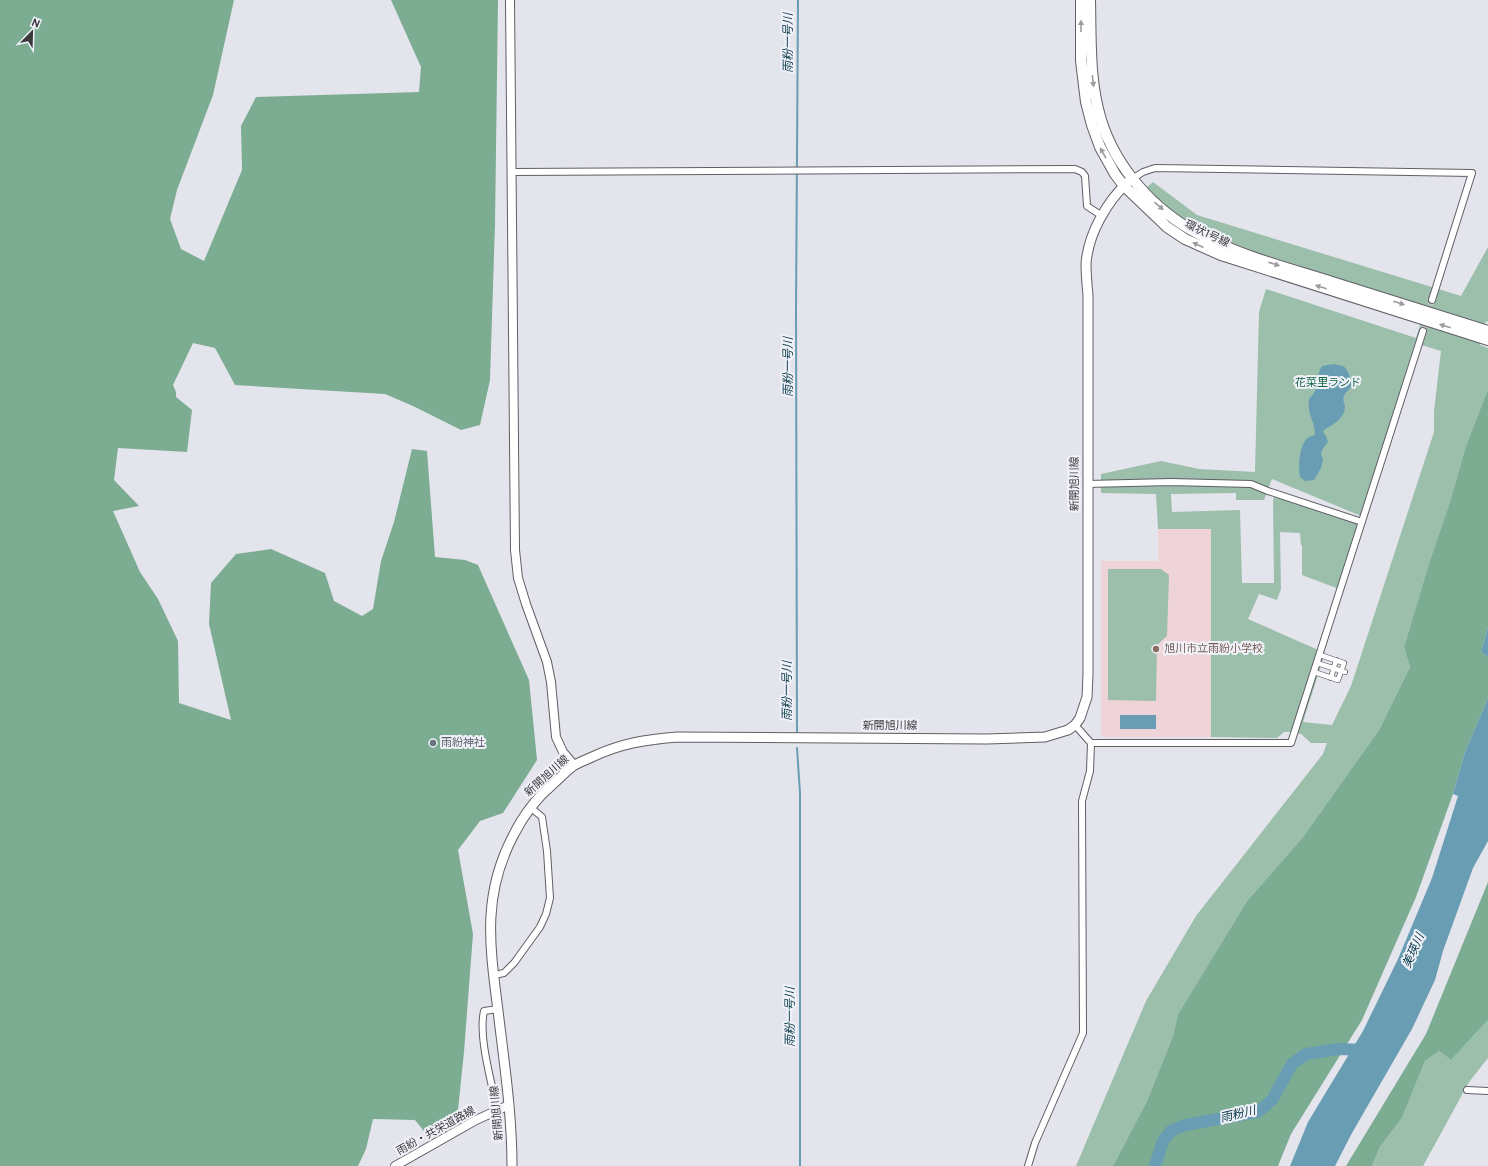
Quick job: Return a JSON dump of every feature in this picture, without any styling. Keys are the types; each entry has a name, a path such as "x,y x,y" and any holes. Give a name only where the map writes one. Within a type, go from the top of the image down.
{"main road":[{"name":"環状1号線","path":"1081,0 1081,60 1086,102 1100,147 1115,174 1128,182 1177,221 1211,240 1271,263 1485,334"},
{"name":"環状1号線","path":"1090,0 1090,58 1095,97 1101,121 1111,145 1124,169 1128,182"},
{"name":"新開旭川線","path":"512,1166 509,1104 490,940 491,905 494,885 508,845 530,806 541,794 574,765 606,750 630,742 647,740 677,738 987,739 1045,737 1060,733 1075,726 1084,710 1088,682 1088,295 1086,264 1089,244 1102,216 1128,182"}],"street":[{"path":"510,0 515,550 518,578 547,662 551,682 556,737 563,752 574,765"},
{"path":"1128,182 1144,172 1155,168 1472,173 1432,300"},
{"path":"511,172 1075,169 1082,172 1085,176 1087,206 1102,216"},
{"path":"1091,743 1291,744 1423,331"},
{"path":"1087,484 1171,482 1251,484 1362,522"},
{"path":"1314,672 1338,680 1343,672 1344,663 1320,655"},
{"path":"1331,678 1336,660"},
{"path":"1317,663 1343,672"},
{"path":"1028,1166 1035,1143 1083,1033 1082,801 1090,770 1091,743 1075,726"},
{"path":"494,975 504,973 540,927 546,914 550,898 547,851 542,817 530,806"},
{"path":"497,1110 483,1041 482,1022 484,1011 498,1009"},
{"path":"1467,1090 1488,1091"},
{"name":"雨紛・共栄道路線","path":"396,1166 476,1120 509,1104"}],"shaded area":[{"name":"旭川市立雨紛小学校","path":"1211,528 1211,737 1101,737 1101,561 1158,561 1158,529"}],"green space":[{"path":"0,0 234,0 213,95 177,190 170,219 181,249 204,261 242,170 241,126 256,97 419,92 421,67 391,0 498,0 495,224 490,380 480,425 461,430 385,394 235,385 215,348 193,343 173,385 176,392 176,397 192,410 187,452 118,448 114,480 139,506 113,511 140,572 158,599 178,641 179,703 231,720 209,624 211,583 236,554 271,549 325,573 334,601 362,616 373,609 381,561 394,522 412,449 427,451 435,557 465,560 478,565 529,680 537,760 503,813 480,821 458,850 473,934 458,1110 428,1136 415,1120 373,1119 366,1149 358,1166 0,1166"},
{"path":"1153,182 1197,215 1461,296 1488,247 1488,322 1486,321 1485,325 1228,244 1197,229 1166,208 1146,188"},
{"name":"花菜里ランド","path":"1266,289 1416,338 1421,322 1481,341 1480,345 1488,348 1488,389 1466,446 1404,647 1410,667 1379,730 1303,837 1247,901 1178,1014 1173,1036 1147,1101 1113,1166 1076,1166 1146,1001 1196,916 1323,754 1327,743 1311,743 1301,734 1291,732 1284,732 1277,738 1211,737 1211,529 1158,529 1156,494 1101,493 1101,474 1161,461 1199,469 1255,472 1259,312","holes":["1415,343 1441,351 1434,411 1434,432 1351,686 1332,725 1303,722 1325,653 1248,619 1259,594 1277,600 1281,589 1280,532 1300,533 1302,545 1302,575 1339,589 1359,527 1357,522 1275,495 1273,500 1274,583 1242,583 1240,510 1172,512 1171,494 1236,493 1236,500 1264,500 1272,479 1361,516"]},
{"path":"1488,389 1488,627 1481,652 1488,657 1488,698 1465,752 1453,794 1416,897 1362,1020 1291,1134 1278,1166 1113,1166 1147,1101 1173,1036 1178,1014 1247,901 1303,837 1379,730 1410,667 1404,647 1466,446"},
{"path":"1108,569 1161,569 1169,575 1167,636 1157,645 1156,701 1108,700"},
{"path":"1488,882 1488,1020 1451,1060 1439,1051 1425,1061 1402,1118 1380,1147 1372,1166 1346,1166 1426,1034"},
{"path":"1488,1020 1488,1058 1469,1082 1423,1166 1372,1166 1380,1147 1402,1118 1425,1061 1439,1051 1451,1060"}],"water":[{"path":"1334,364 1343,366 1348,372 1351,386 1343,398 1345,408 1344,412 1337,421 1323,432 1328,442 1322,450 1321,454 1323,460 1321,468 1314,480 1305,481 1300,477 1299,473 1301,450 1306,440 1315,435 1314,425 1309,410 1309,399 1317,386 1318,375 1322,366"},
{"path":"1488,627 1488,657 1481,652"},
{"name":"美瑛川","path":"1488,698 1488,841 1473,868 1443,951 1435,980 1412,1029 1352,1133 1335,1166 1290,1166 1308,1122 1363,1031 1398,959 1432,878 1458,796 1453,794 1465,752"},
{"path":"1120,715 1156,715 1156,729 1120,729"}],"waterway":[{"name":"雨粉一号川","path":"797,735 796,310 798,0"},
{"name":"雨粉一号川","path":"797,748 800,793 800,1166"},
{"name":"雨粉川","path":"1155,1166 1163,1141 1171,1131 1185,1125 1258,1112 1272,1100 1292,1064 1306,1054 1338,1049 1366,1050"}],"tunnel":[{"path":"1423,331 1432,300"}],"place":[{"name":"旭川市立雨紛小学校","path":"1156,649"},
{"name":"雨紛神社","path":"433,743"}]}
